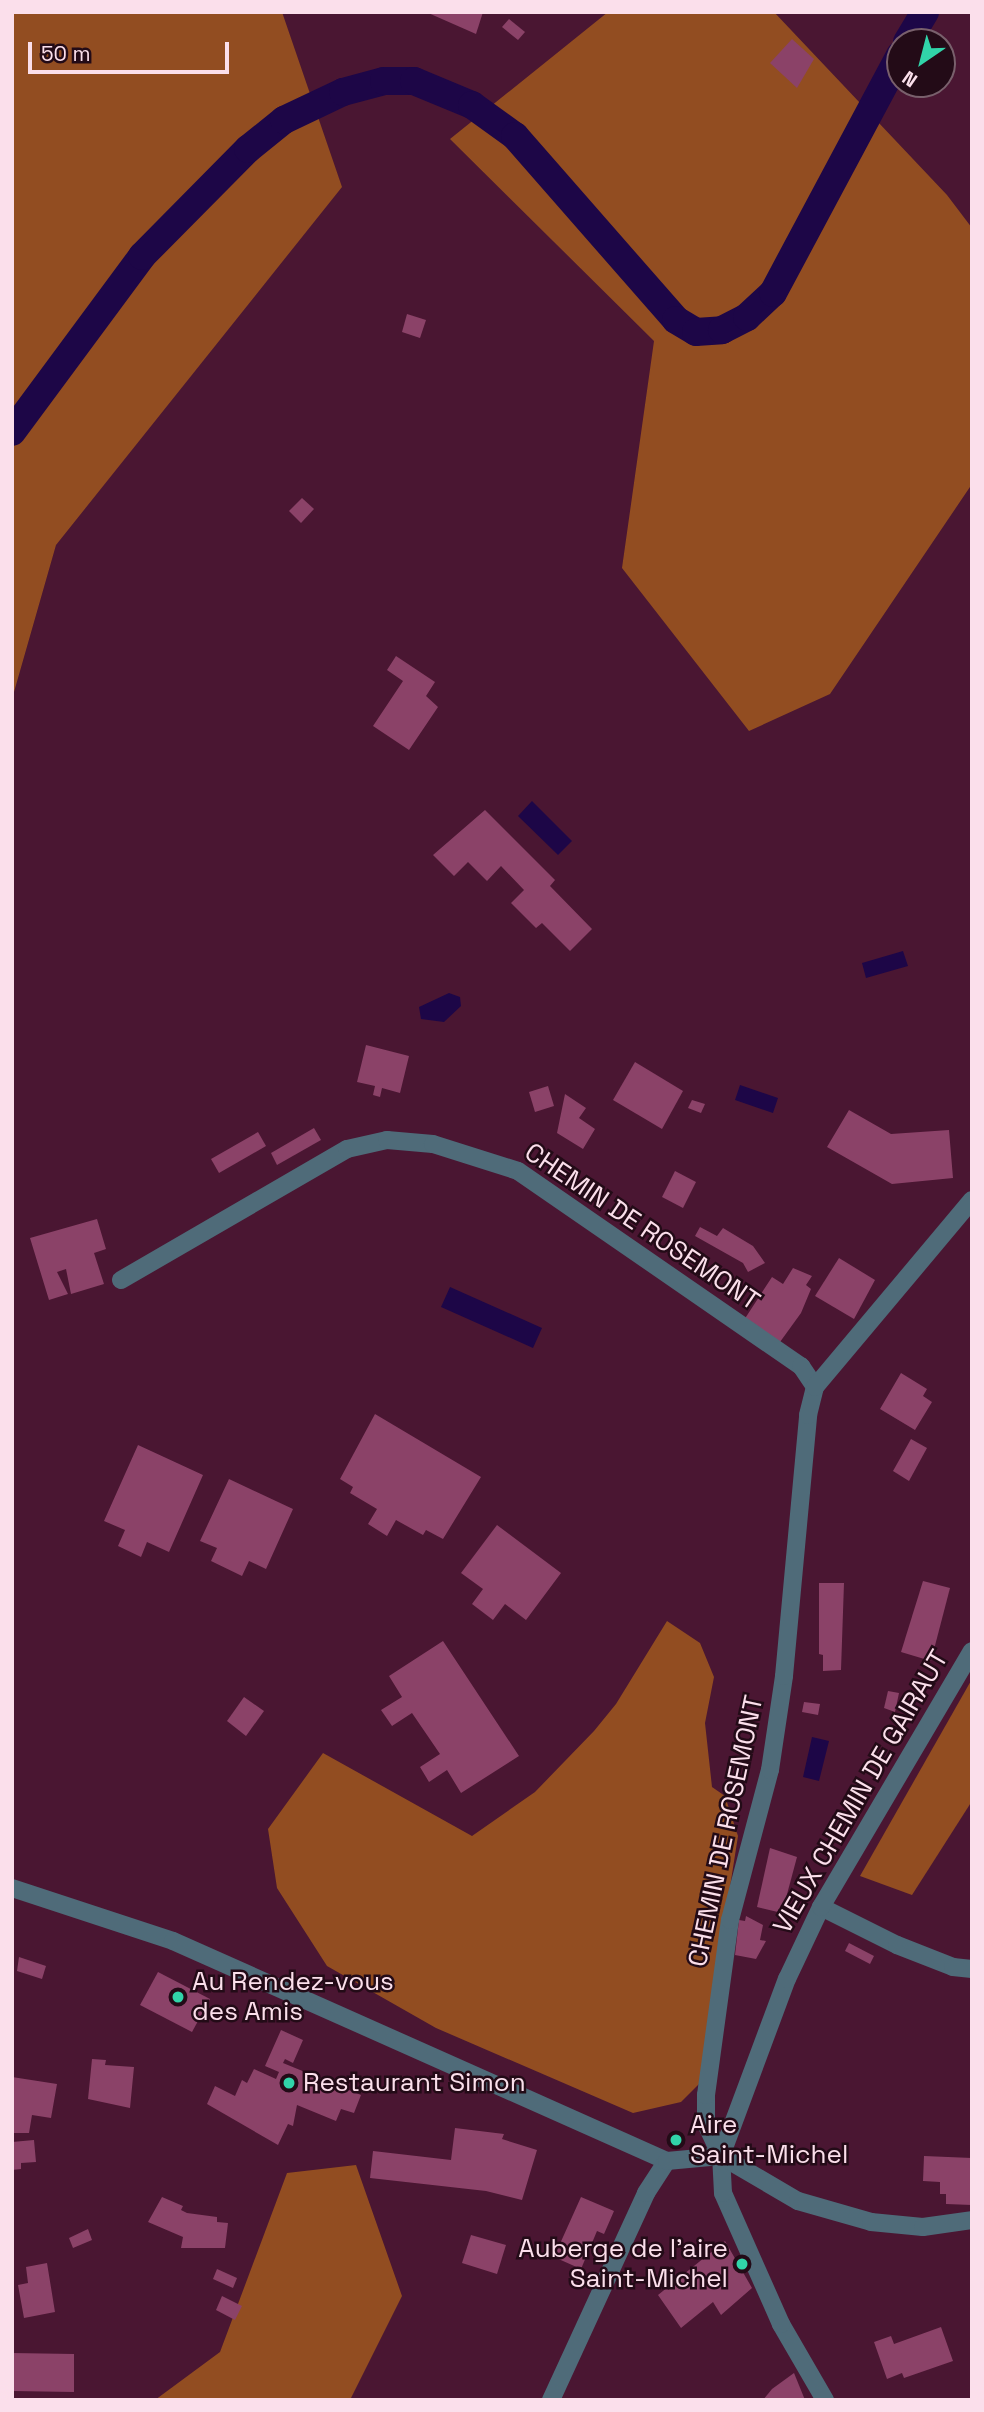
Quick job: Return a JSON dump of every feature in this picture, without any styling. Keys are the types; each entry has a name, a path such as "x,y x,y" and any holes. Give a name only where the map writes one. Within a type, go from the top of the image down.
{"street":[{"name":"CHEMIN DE ROSEMONT","path":"121,1280 347,1149 387,1140 433,1144 518,1171 801,1366 815,1387"},
{"name":"CHEMIN DE ROSEMONT","path":"721,2156 706,2124 706,2095 730,1920 770,1770 784,1676 808,1415 815,1387 972,1200"},
{"name":"VIEUX CHEMIN DE GAIRAUT","path":"721,2156 787,1979 821,1906 972,1651"},
{"path":"12,1888 173,1941 667,2161 721,2156 798,2201 836,2214 898,2226 972,2220"},
{"path":"821,1906 897,1945 953,1968 972,1969"},
{"path":"721,2156 723,2193 781,2324 825,2400"},
{"path":"551,2400 646,2193 667,2161"}],"shaded area":[{"path":"12,12 282,12 342,187 56,545 12,699"},
{"path":"608,12 774,12 947,195 972,228 972,484 830,694 749,731 622,568 654,341 450,139"},
{"path":"532,801 572,841 558,855 518,816"},
{"path":"903,951 908,966 866,978 862,963"},
{"path":"449,993 460,997 461,1006 444,1022 421,1019 419,1007"},
{"path":"740,1085 778,1098 773,1113 735,1100"},
{"path":"450,1287 542,1328 533,1348 441,1307"},
{"path":"667,1621 700,1643 714,1677 705,1723 712,1787 725,1796 738,1836 699,2084 681,2102 633,2113 436,2028 327,1966 277,1888 268,1829 323,1753 472,1836 535,1792 594,1731 616,1704"},
{"path":"972,1679 972,1801 912,1895 860,1876"},
{"path":"812,1737 829,1741 819,1781 803,1777"},
{"path":"356,2165 402,2296 350,2400 155,2400 220,2352 287,2173"}],"building":[{"path":"426,12 483,12 476,34"},
{"path":"509,19 525,32 518,40 502,27"},
{"path":"792,39 814,59 797,88 770,63"},
{"path":"407,314 426,320 420,338 402,332"},
{"path":"302,498 314,509 301,523 289,511"},
{"path":"396,656 435,682 426,696 438,707 409,750 373,726 403,681 387,670"},
{"path":"485,810 555,880 550,886 592,929 570,951 542,923 536,928 511,903 524,890 501,866 487,881 468,862 454,876 433,855"},
{"path":"366,1045 409,1056 400,1093 382,1088 380,1097 373,1095 375,1086 357,1082"},
{"path":"635,1062 683,1091 662,1129 613,1100"},
{"path":"548,1086 554,1106 535,1112 529,1092"},
{"path":"565,1094 586,1108 579,1118 595,1129 583,1149 557,1133"},
{"path":"692,1100 705,1104 701,1113 688,1108"},
{"path":"849,1110 891,1134 949,1130 953,1178 892,1184 827,1147"},
{"path":"314,1128 321,1140 277,1165 271,1153"},
{"path":"258,1132 266,1146 219,1173 211,1159"},
{"path":"675,1171 696,1182 683,1208 662,1197"},
{"path":"97,1219 106,1249 94,1253 104,1284 71,1294 66,1269 57,1272 68,1294 49,1300 30,1238"},
{"path":"700,1227 717,1236 723,1228 753,1246 765,1263 748,1272 743,1263 695,1236"},
{"path":"839,1258 875,1280 854,1319 815,1296"},
{"path":"793,1268 812,1276 806,1285 811,1289 801,1313 780,1342 744,1320 772,1277 783,1284"},
{"path":"901,1373 927,1389 923,1396 932,1402 915,1430 880,1409"},
{"path":"375,1414 481,1477 443,1539 426,1530 423,1535 396,1520 387,1536 368,1524 377,1509 350,1493 353,1487 340,1479"},
{"path":"911,1439 927,1448 909,1481 893,1471"},
{"path":"138,1445 203,1475 169,1552 147,1542 141,1557 118,1546 125,1530 104,1521"},
{"path":"229,1479 293,1509 266,1569 249,1561 242,1576 211,1561 217,1548 200,1541"},
{"path":"497,1525 561,1573 526,1620 505,1604 493,1620 472,1604 483,1589 461,1573"},
{"path":"923,1581 950,1588 931,1661 901,1652"},
{"path":"819,1583 844,1583 841,1670 823,1671 823,1655 819,1654"},
{"path":"443,1641 519,1756 461,1793 447,1770 429,1782 420,1767 440,1754 412,1713 392,1726 381,1710 402,1697 389,1676"},
{"path":"888,1691 899,1693 895,1712 884,1708"},
{"path":"244,1697 264,1711 246,1736 227,1721"},
{"path":"804,1702 820,1704 818,1715 802,1712"},
{"path":"770,1848 797,1857 782,1913 757,1907"},
{"path":"746,1916 763,1925 760,1940 766,1941 756,1959 735,1955 739,1920 745,1921"},
{"path":"849,1943 874,1956 870,1964 845,1951"},
{"path":"19,1957 46,1966 42,1979 17,1971"},
{"path":"158,1972 210,1999 192,2032 140,2005"},
{"path":"281,2030 303,2040 293,2063 285,2059 283,2063 361,2095 354,2113 341,2109 336,2121 297,2105 293,2126 288,2124 278,2145 207,2104 215,2086 235,2096 242,2080 247,2083 254,2069 276,2079 279,2072 265,2066"},
{"path":"92,2059 106,2060 105,2065 134,2067 130,2108 88,2099"},
{"path":"12,2077 57,2084 51,2118 32,2115 29,2133 12,2133"},
{"path":"455,2128 504,2134 502,2139 537,2150 522,2200 486,2191 370,2178 373,2151 451,2160"},
{"path":"34,2140 36,2162 21,2163 21,2169 12,2170 12,2142"},
{"path":"924,2156 972,2158 972,2205 946,2204 946,2194 940,2194 940,2182 923,2181"},
{"path":"162,2197 183,2206 181,2210 187,2213 217,2217 217,2222 228,2223 225,2248 181,2248 183,2237 148,2222"},
{"path":"581,2197 614,2211 604,2234 597,2231 581,2269 554,2257"},
{"path":"88,2229 92,2240 73,2248 69,2238"},
{"path":"471,2235 506,2245 497,2274 462,2263"},
{"path":"725,2241 752,2288 721,2315 713,2302 681,2328 658,2295"},
{"path":"47,2263 55,2312 24,2318 18,2285 28,2283 26,2267"},
{"path":"217,2269 237,2278 233,2288 213,2279"},
{"path":"222,2296 242,2306 235,2320 216,2310"},
{"path":"941,2327 953,2361 904,2378 902,2373 887,2379 874,2342 891,2336 894,2344"},
{"path":"12,2353 74,2354 74,2392 12,2391"},
{"path":"794,2373 805,2400 763,2400 772,2389"}],"waterway":[{"path":"915,28 925,12"},
{"path":"12,432 142,256 248,149 284,120 343,92 384,81 414,81 472,105 515,136 676,320 696,332 722,330 747,317 773,293 886,81"}],"place":[{"name":"Au Rendez-vous des Amis","path":"178,1997"},
{"name":"Restaurant Simon","path":"289,2083"},
{"name":"Aire Saint-Michel","path":"676,2140"},
{"name":"Auberge de l'aire Saint-Michel","path":"742,2264"}]}
